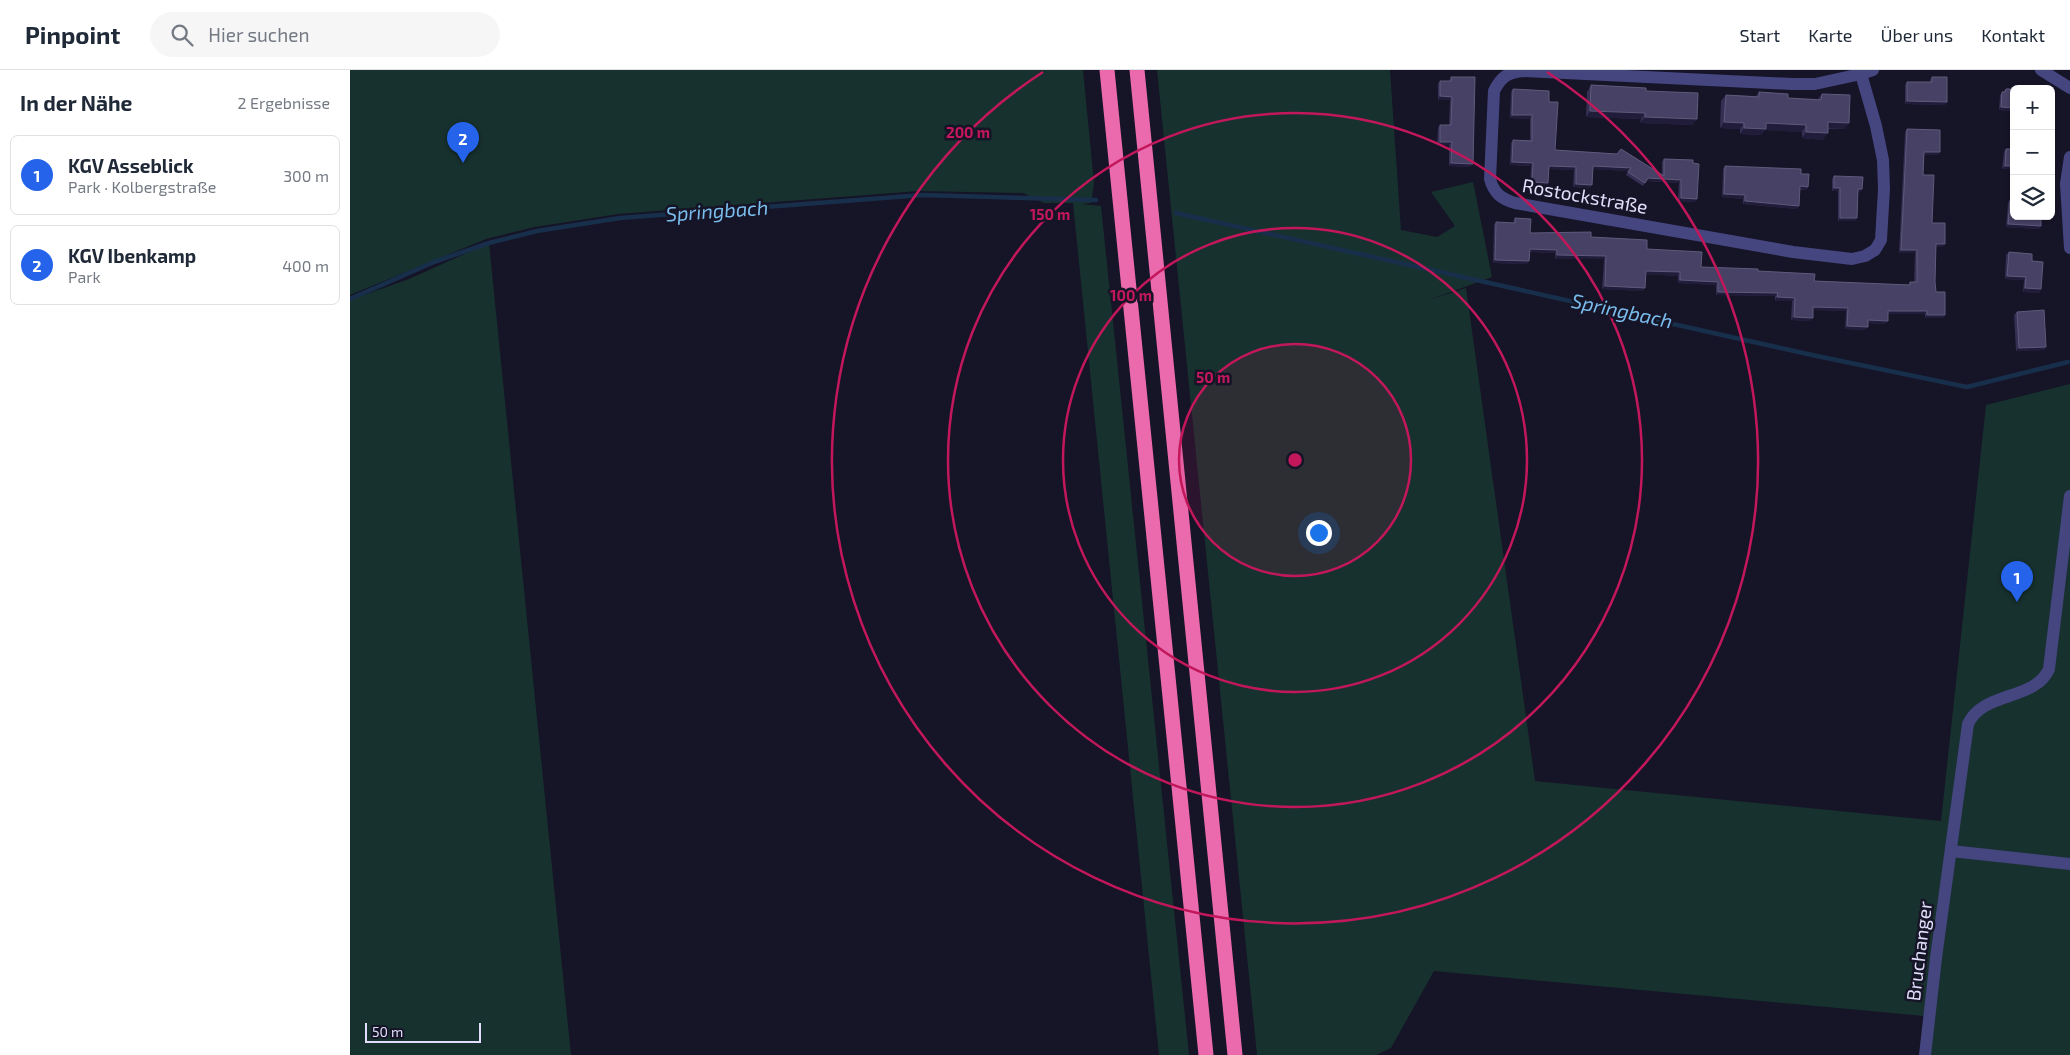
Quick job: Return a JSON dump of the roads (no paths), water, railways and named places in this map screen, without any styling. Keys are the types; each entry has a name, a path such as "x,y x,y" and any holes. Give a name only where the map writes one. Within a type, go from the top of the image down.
{"highway":[{"path":"1107,70 1206,1055"},
{"path":"1137,70 1235,1055"}],"street":[{"path":"2041,70 2070,88"},
{"name":"Rostockstraße","path":"1522,71 1815,84 1867,72 1883,160 1884,190 1881,240 1875,250 1865,256 1852,258 1793,252 1515,203 1499,197 1492,187 1490,180 1494,91 1499,80 1508,72 1522,71"},
{"path":"2070,157 2066,184 2070,248"},
{"name":"Bruchanger","path":"1925,1055 1964,743 1972,716 1989,704 2041,681 2049,669 2070,496"},
{"path":"1951,851 2070,864"}],"waterway":[{"name":"Springbach","path":"350,299 434,262 489,243 537,231 620,218 923,195 1096,200"},
{"name":"Springbach","path":"1176,213 1812,355 1967,387 2068,362"}],"place":[{"name":"KGV Ibenkamp","path":"463,163"},
{"name":"KGV Asseblick","path":"2017,602"}]}
